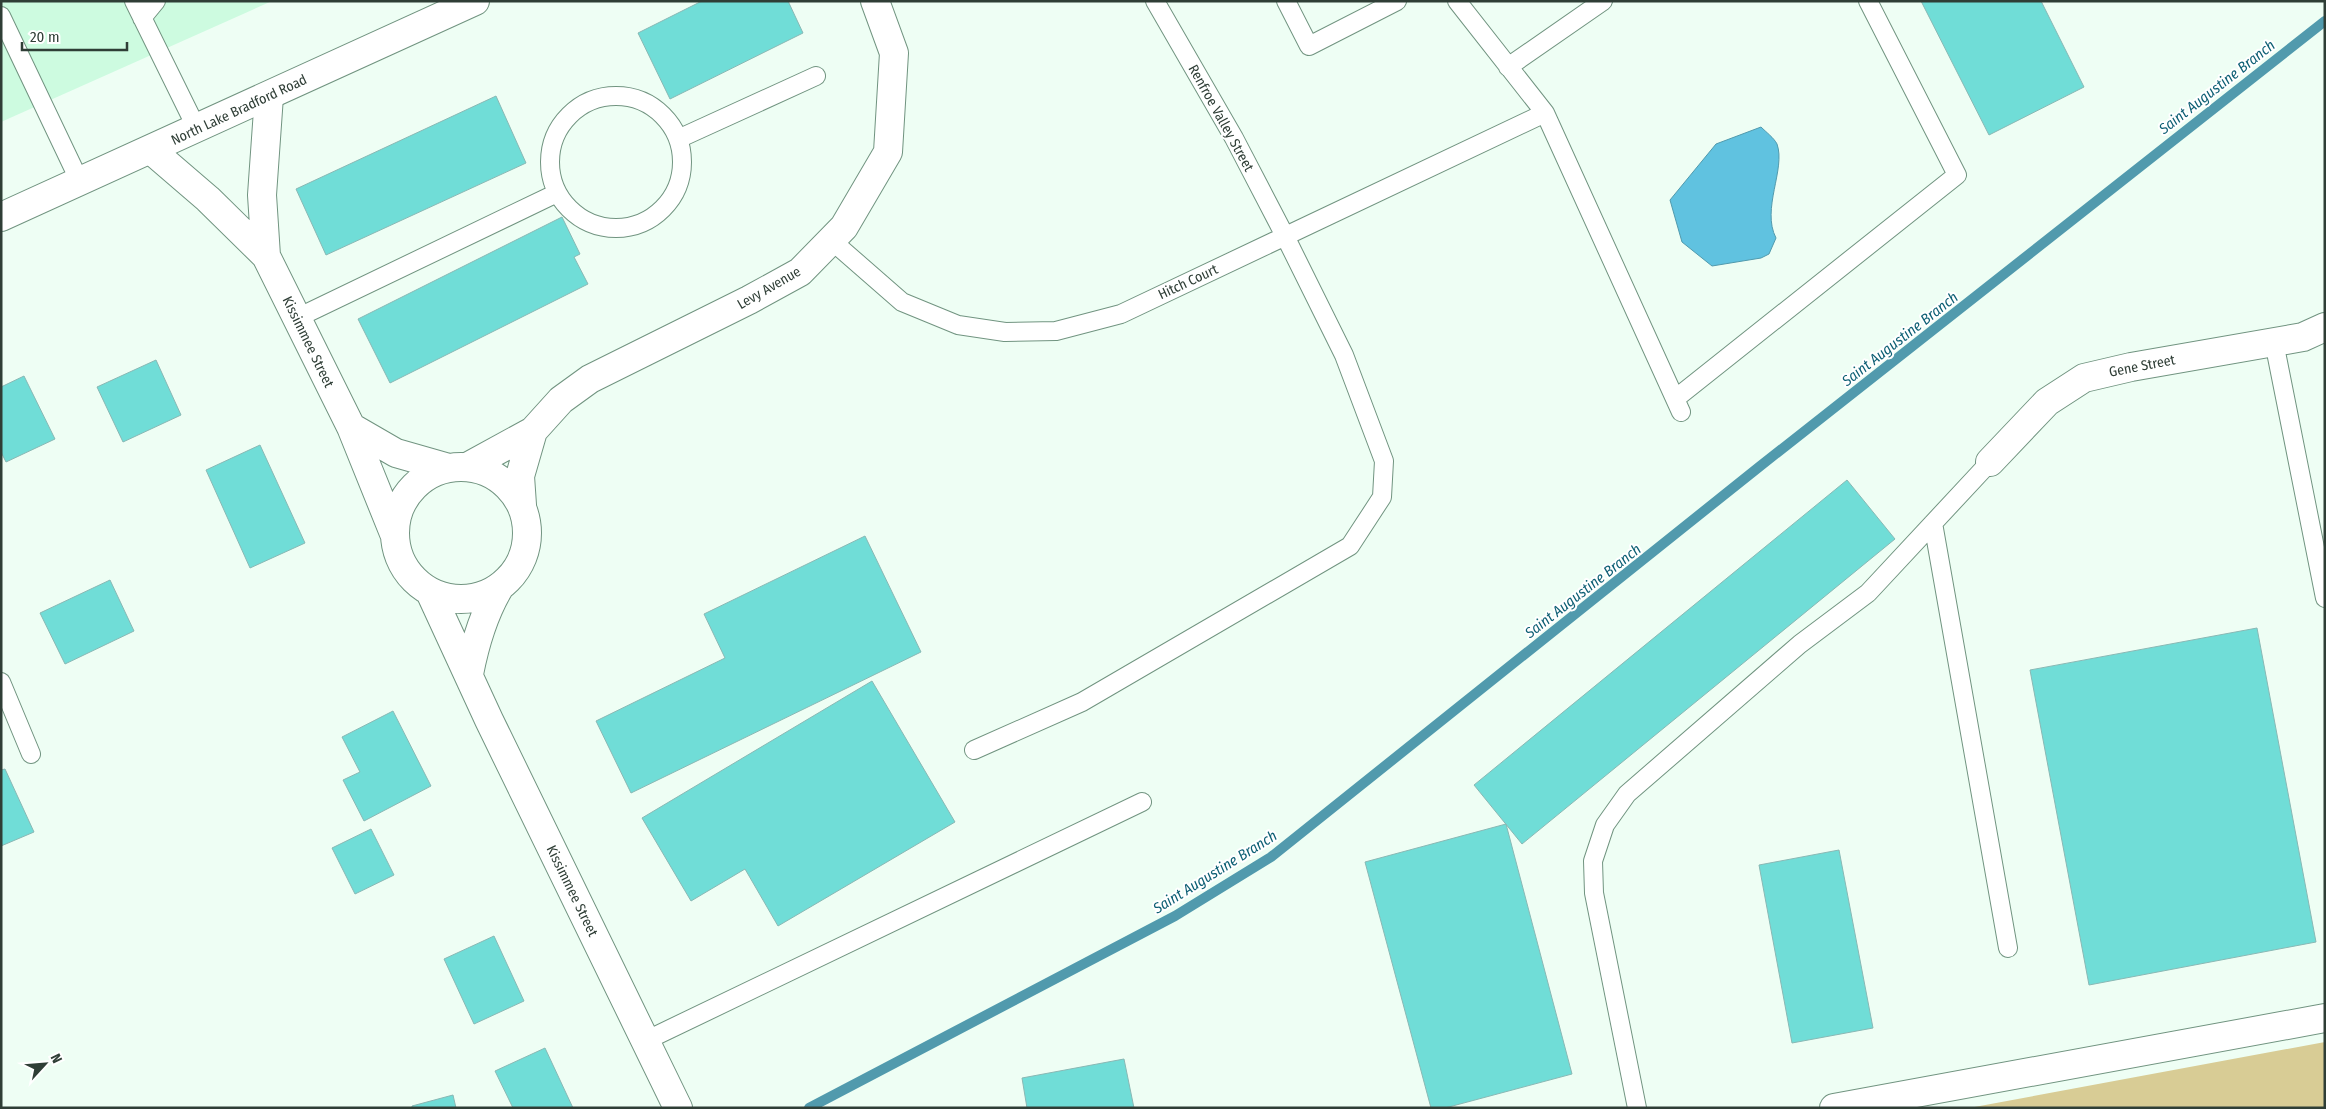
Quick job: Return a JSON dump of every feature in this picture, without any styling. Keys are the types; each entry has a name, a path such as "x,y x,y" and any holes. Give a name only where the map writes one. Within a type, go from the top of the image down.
{"street":[{"name":"North Lake Bradford Road","path":"1,217 475,1"},
{"name":"Levy Avenue","path":"457,466 533,431 561,400 590,378 749,300 800,272 844,227 888,152 894,54 875,1"},
{"name":"Kissimmee Street","path":"266,256 262,195 269,96"},
{"name":"Kissimmee Street","path":"151,150 208,199 266,256 351,427 395,536"},
{"name":"Gene Street","path":"1990,462 2047,402 2084,378 2131,367 2303,337 2325,327"},
{"path":"351,427 396,453 491,472 510,486 522,505 528,528 526,551 516,572 499,588 489,605 476,636 469,674"},
{"name":"Levy Avenue","path":"522,505 520,476 533,431"},
{"path":"457,466 425,476 408,492 397,513 395,536 400,558 412,578 430,592 447,598 465,600 483,596 499,588"},
{"name":"Kissimmee Street","path":"430,592 489,720 678,1108"},
{"path":"1834,1108 2325,1018"}],"lane":[{"path":"134,1 197,129"},
{"path":"142,18 156,1"},
{"name":"Renfroe Valley Street","path":"974,750 1082,702 1350,546 1382,497 1384,460 1344,355 1234,138 1155,1"},
{"path":"1286,1 1309,46 1397,1"},
{"path":"1457,1 1545,113 1678,406 1957,175 1868,1"},
{"path":"1508,66 1603,1"},
{"path":"1,16 80,182"},
{"path":"678,139 816,76"},
{"path":"610,96 632,97 652,106 668,120 678,139 683,161 679,183 669,203 653,218 632,227 611,229 589,223 571,211 557,193 550,172 550,150 557,130 571,113 589,101 610,96"},
{"name":"Hitch Court","path":"831,240 902,302 958,325 1005,332 1056,331 1120,314 1545,113"},
{"path":"297,318 557,193"},
{"path":"2274,342 2325,598"},
{"path":"1637,1108 1594,893 1593,861 1604,825 1627,794 1800,644 1868,593 1990,462"},
{"path":"1933,523 2008,948"},
{"path":"1,682 31,754"},
{"path":"646,1041 1142,802"}],"shaded area":[{"path":"1,1 272,1 1,122"},
{"path":"2325,1042 2325,1108 1969,1108"}],"water":[{"path":"1761,127 1776,142 1779,154 1771,215 1772,227 1776,238 1769,254 1761,258 1712,266 1682,242 1670,200 1716,144"}],"building":[{"path":"702,1 788,1 803,33 670,99 638,33"},
{"path":"1921,1 2041,1 2084,87 1989,135"},
{"path":"496,96 526,163 326,255 296,189"},
{"path":"562,217 580,254 574,257 588,284 390,383 358,319"},
{"path":"156,360 181,415 123,442 97,387"},
{"path":"24,376 55,439 6,462 1,452 1,387"},
{"path":"260,445 305,543 250,568 206,470"},
{"path":"1847,480 1895,539 1522,844 1474,785"},
{"path":"865,536 921,652 631,793 596,721 725,658 704,614"},
{"path":"110,580 134,631 65,664 40,613"},
{"path":"2257,628 2316,942 2089,985 2030,670"},
{"path":"872,681 955,822 778,926 745,869 691,901 642,818"},
{"path":"393,711 431,786 364,821 343,780 360,772 342,737"},
{"path":"5,769 34,832 1,846 1,770"},
{"path":"1506,824 1572,1074 1445,1108 1431,1108 1365,862"},
{"path":"371,829 394,875 355,894 332,848"},
{"path":"1839,850 1873,1028 1792,1043 1759,865"},
{"path":"494,936 524,1001 474,1024 444,959"},
{"path":"545,1048 573,1108 513,1108 495,1071"},
{"path":"1124,1059 1134,1108 1027,1108 1022,1078"},
{"path":"453,1095 456,1108 412,1108 412,1106"}],"waterway":[{"name":"Saint Augustine Branch","path":"809,1108 1175,916 1271,857 1759,467 2325,21"}]}
